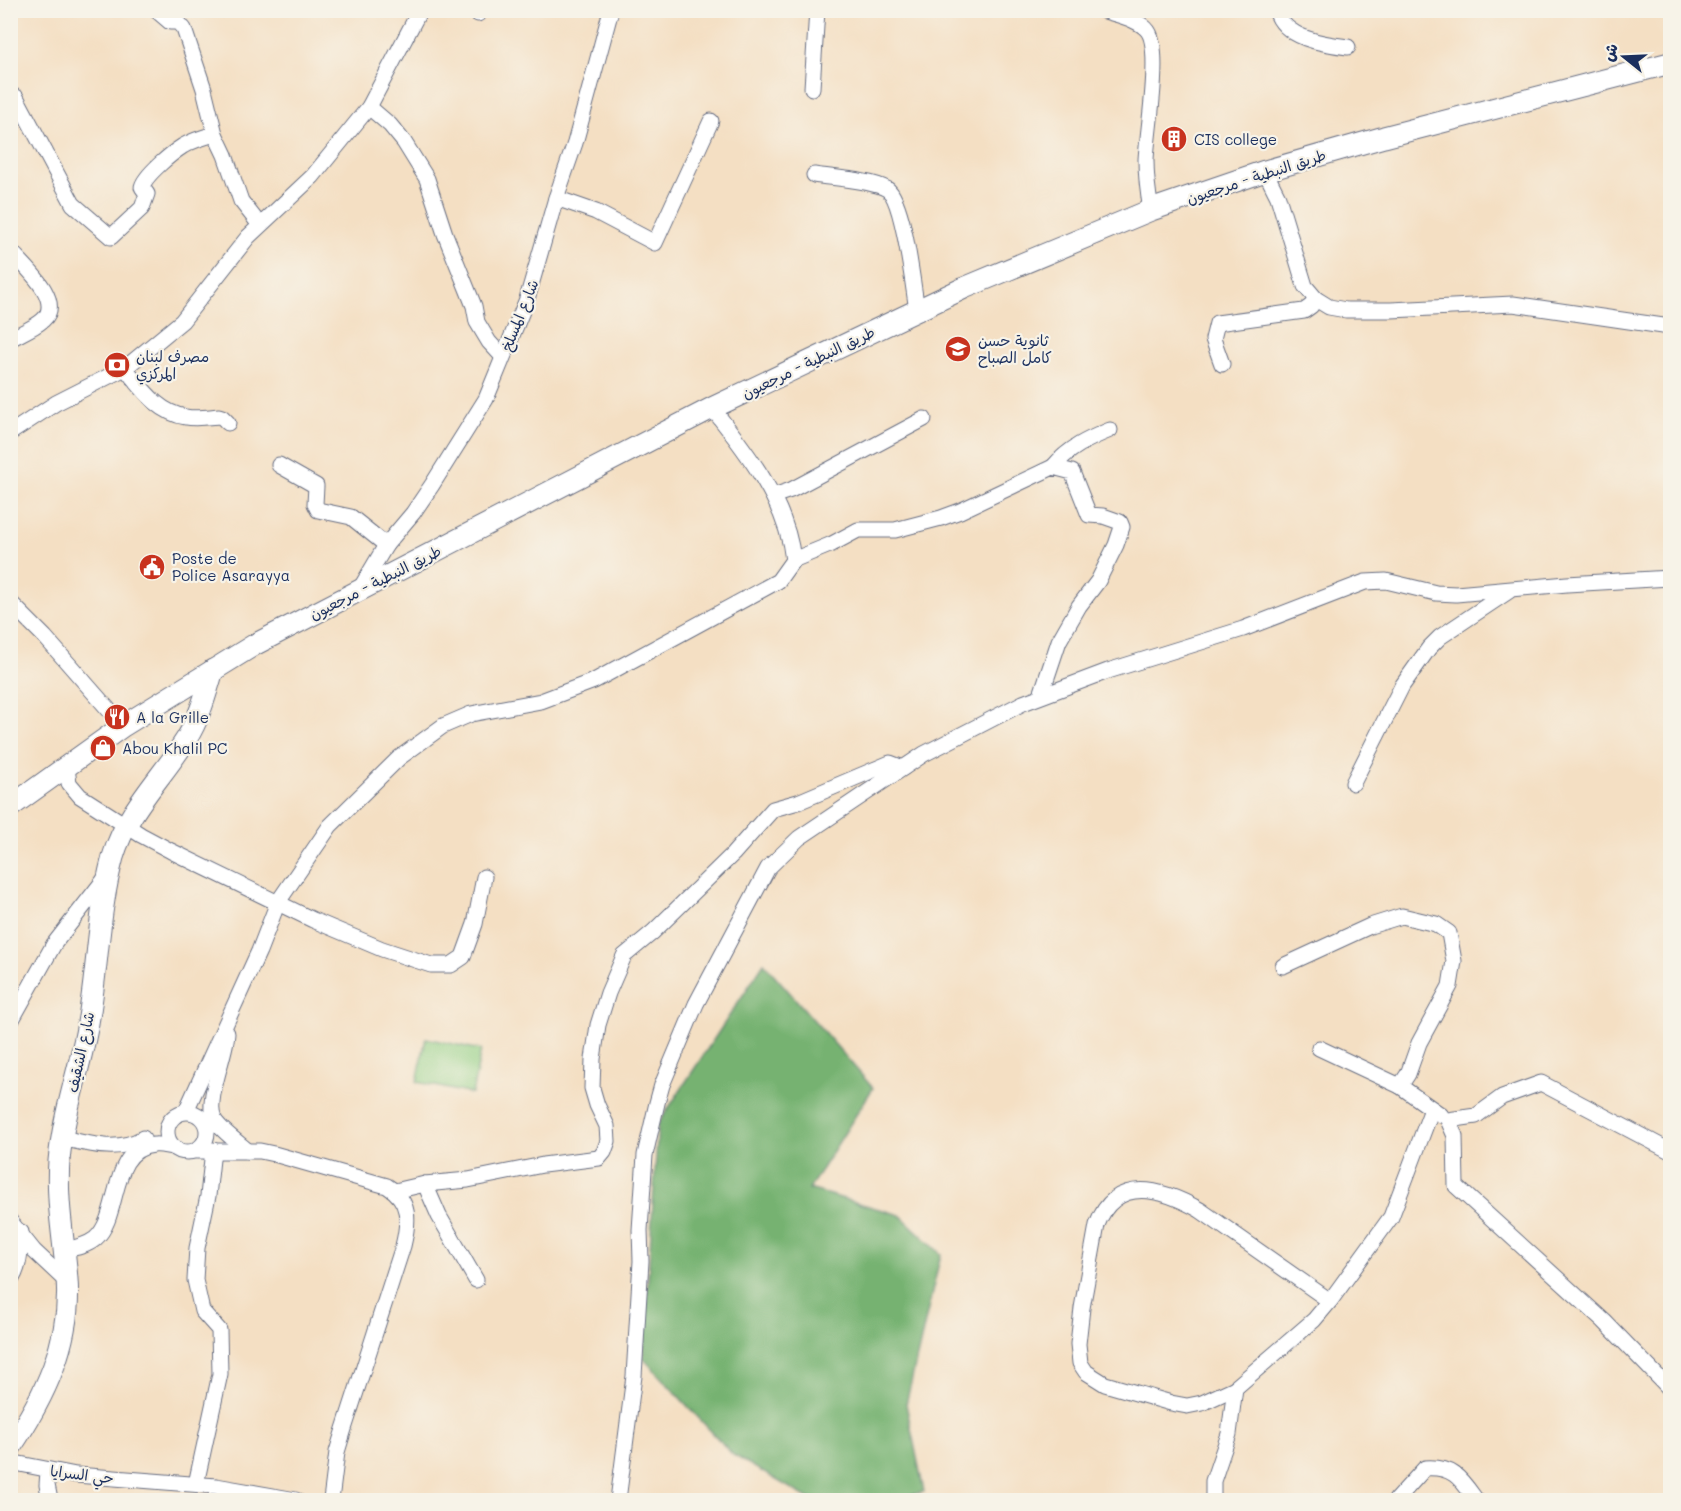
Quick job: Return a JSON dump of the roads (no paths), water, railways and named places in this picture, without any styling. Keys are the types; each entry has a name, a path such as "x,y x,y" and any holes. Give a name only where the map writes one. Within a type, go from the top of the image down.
{"main road":[{"name":"طريق النبطية - مرجعيون","path":"13,800 67,768 123,726 254,645 712,408 917,310 1151,210 1265,171 1384,137 1671,63"},
{"name":"شارع الشقيف","path":"10,1448 48,1382 61,1344 67,1312 59,1163 62,1138 87,1031 100,913 113,858 126,825 150,787 189,735 213,670"}],"street":[{"path":"156,10 170,22 178,22 184,29 204,89 215,134 241,201 259,224"},
{"path":"170,22 184,10"},
{"path":"10,433 56,403 125,368 182,321 259,224 313,176 369,107 420,10"},
{"name":"شارع المسلخ","path":"360,589 386,545 413,513 486,399 527,299 575,142 611,10"},
{"path":"812,88 817,10"},
{"path":"1102,10 1138,23 1152,38 1153,83 1146,160 1151,210"},
{"path":"1276,10 1276,14 1290,29 1307,39 1327,45 1348,47"},
{"path":"16,96 73,204 111,237 142,208 147,194 142,187 143,182 152,172 182,146 215,134"},
{"path":"369,107 405,142 427,179 474,306 477,322 489,342 502,356"},
{"path":"556,198 596,212 655,243 711,121"},
{"path":"1265,171 1278,197 1305,285 1316,299 1329,307 1346,310 1391,310 1513,304 1671,327"},
{"path":"814,175 873,184 888,190 896,201 902,220 917,310"},
{"path":"10,250 43,287 50,304 49,312 42,321 10,339"},
{"path":"1222,364 1213,339 1217,323 1304,310 1316,299"},
{"path":"125,368 153,400 170,413 188,418 219,416 228,423"},
{"path":"712,408 735,437 773,496 791,542 793,560"},
{"path":"773,496 792,489 924,419"},
{"path":"186,1111 259,951 278,903 330,826 399,758 443,726 471,714 541,701 594,681 778,580 793,560 832,544 858,530 895,530 960,511 1053,467 1065,454 1082,442 1110,430"},
{"path":"279,465 316,486 315,504 318,510 351,517 386,545"},
{"path":"1041,695 1059,641 1078,606 1098,581 1116,545 1122,527 1120,522 1103,516 1089,515 1072,471 1053,467"},
{"path":"618,1500 636,1355 645,1155 662,1086 696,1004 768,868 799,838 903,768 1023,702 1108,671 1243,629 1365,582 1386,581 1436,593 1456,594 1671,578"},
{"path":"1353,783 1402,686 1429,648 1440,637 1509,591"},
{"path":"10,602 45,637 123,726"},
{"path":"394,1191 425,1184 468,1180 543,1164 598,1158 604,1152 608,1141 607,1126 592,1088 593,1059 604,1004 624,956 653,932 733,854 773,809 798,802 890,763 903,768"},
{"path":"67,768 69,783 80,796 171,851 314,920 382,949 431,965 444,967 458,962 466,951 481,900 484,877"},
{"path":"10,1023 54,944 110,873"},
{"path":"1283,966 1370,926 1402,916 1436,924 1449,933 1454,961 1450,986 1419,1043 1408,1074 1400,1086"},
{"path":"196,1150 206,1142 217,1074 226,1047 228,1020"},
{"path":"1319,1048 1400,1086 1448,1120 1455,1136 1456,1186 1604,1321 1671,1389"},
{"path":"1448,1120 1476,1116 1502,1097 1541,1083 1581,1106 1671,1151"},
{"path":"1330,1301 1200,1210 1182,1200 1155,1191 1137,1190 1124,1193 1112,1201 1101,1213 1097,1225 1081,1317 1078,1344 1080,1363 1086,1372 1105,1384 1187,1406 1202,1403 1235,1388 1314,1320 1330,1301 1391,1217 1432,1109"},
{"path":"169,1141 169,1122 178,1113 186,1111 210,1122 248,1151"},
{"path":"62,1138 122,1147 148,1136 169,1141 184,1152 196,1150 260,1151 370,1180 394,1191 401,1198 406,1208 405,1240 337,1452 331,1500"},
{"path":"65,1250 94,1240 106,1226 121,1173 133,1154 169,1141"},
{"path":"196,1484 220,1374 219,1330 202,1311 195,1280 197,1248 210,1186 213,1150"},
{"path":"425,1184 439,1216 476,1280"},
{"path":"10,1281 16,1274 21,1247 16,1226"},
{"path":"16,1226 34,1251 67,1282"},
{"path":"1213,1500 1213,1481 1229,1434 1235,1388"},
{"name":"حي السرايا","path":"10,1462 48,1471 106,1478 196,1484 252,1491 296,1500"},
{"path":"1396,1500 1425,1468 1438,1467 1448,1469 1461,1479 1476,1500"},
{"path":"48,1471 47,1485 51,1500"}],"place":[{"name":"CIS college","path":"1174,139"},
{"name":"ثانوية حسن كامل الصباح","path":"958,349"},
{"name":"مصرف لبنان المركزي","path":"117,365"},
{"name":"Poste de Police Asarayya","path":"152,567"},
{"name":"A la Grille","path":"117,717"},
{"name":"Abou Khalil PC","path":"103,748"}]}
